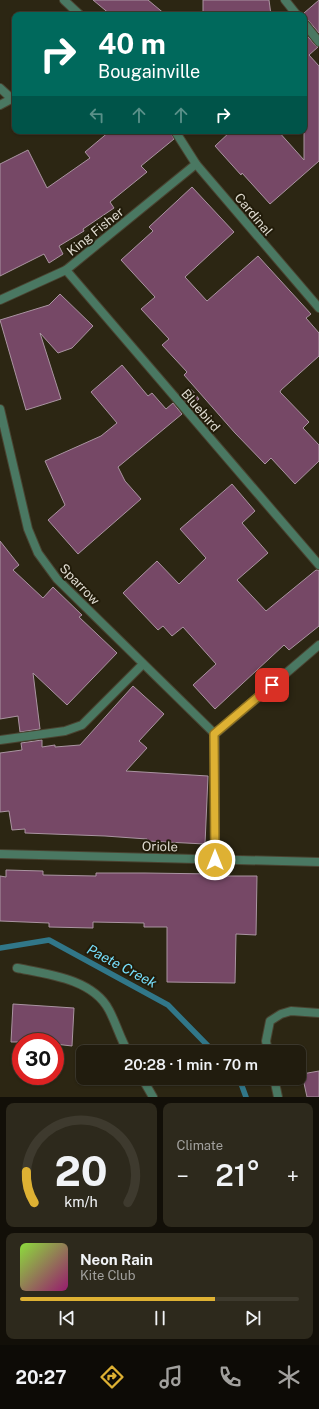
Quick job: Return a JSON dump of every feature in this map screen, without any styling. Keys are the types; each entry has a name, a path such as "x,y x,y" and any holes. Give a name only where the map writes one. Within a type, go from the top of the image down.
{"street":[{"path":"64,0 77,12"},
{"path":"285,0 295,12"},
{"path":"307,27 319,42"},
{"path":"0,88 12,97"},
{"path":"0,105 12,99"},
{"name":"Cardinal","path":"177,134 196,164 319,308"},
{"name":"King Fisher","path":"0,300 66,270 196,164"},
{"name":"Bluebird","path":"66,270 319,565"},
{"name":"Sparrow","path":"0,408 28,529 38,553 57,579 214,734"},
{"path":"215,860 214,734 319,645"},
{"path":"0,740 65,731 82,725 143,664"},
{"name":"Oriole","path":"0,854 319,862"},
{"path":"16,968 54,975 85,986 100,997 108,1009 125,1045"},
{"path":"267,1045 266,1041 270,1022 280,1014 292,1011 319,1013"},
{"path":"146,1085 153,1097"},
{"path":"275,1085 278,1097"}],"building":[{"path":"93,0 148,0 162,12 107,12"},
{"path":"203,0 269,0 271,12 203,12"},
{"path":"319,0 319,33 307,20 307,12 305,12"},
{"path":"307,36 318,47 309,55 319,66 319,161 270,204 215,146 228,134 281,134 304,160 304,134 307,134"},
{"path":"106,134 172,134 174,139 141,166 147,172 110,202 114,208 83,229 84,231 59,246 63,254 49,263 44,254 0,276 0,164 28,150 47,188 90,158 85,152"},
{"path":"192,187 234,232 185,277 207,301 258,256 311,314 306,318 319,333 319,356 280,392 309,422 303,428 319,445 319,461 295,484 271,458 265,464 235,433 184,375 187,372 162,345 169,339 141,309 155,297 121,260 153,231 149,227"},
{"path":"60,294 93,326 72,348 58,353 40,333 61,399 26,410 0,320 49,305"},
{"path":"122,365 148,396 152,393 166,409 173,403 182,414 118,467 125,481 141,499 78,554 48,520 65,505 45,461 101,436 117,423 91,392"},
{"path":"191,389 199,399 190,406 181,396"},
{"path":"232,484 255,511 242,523 268,553 237,580 266,611 316,570 319,570 319,626 289,650 284,645 215,709 193,685 216,664 183,627 172,636 163,626 158,630 123,593 157,561 179,584 206,558 180,529"},
{"path":"0,541 19,565 13,570 43,598 53,587 82,615 79,617 117,653 67,705 33,673 40,729 20,732 18,716 0,719"},
{"path":"133,686 164,714 139,741 147,748 126,771 208,776 205,844 147,841 147,839 105,836 25,833 25,829 12,830 9,811 0,812 0,753 22,750 21,743 42,740 42,747 55,745 55,747 80,745"},
{"path":"6,870 43,871 43,875 96,876 96,873 145,873 257,876 256,935 236,934 235,983 167,982 167,927 144,927 144,923 93,922 93,928 49,927 49,923 0,921 0,876 6,877"},
{"path":"13,1004 74,1008 72,1046 64,1045 64,1033 12,1033 11,1042"},
{"path":"319,1071 319,1097 307,1097 304,1085 306,1085 306,1073"}],"waterway":[{"name":"Paete Creek","path":"0,948 49,940 168,1005 207,1045"},
{"name":"Paete Creek","path":"242,1085 246,1097"}],"route":[{"path":"215,860 214,734 272,685"}]}
